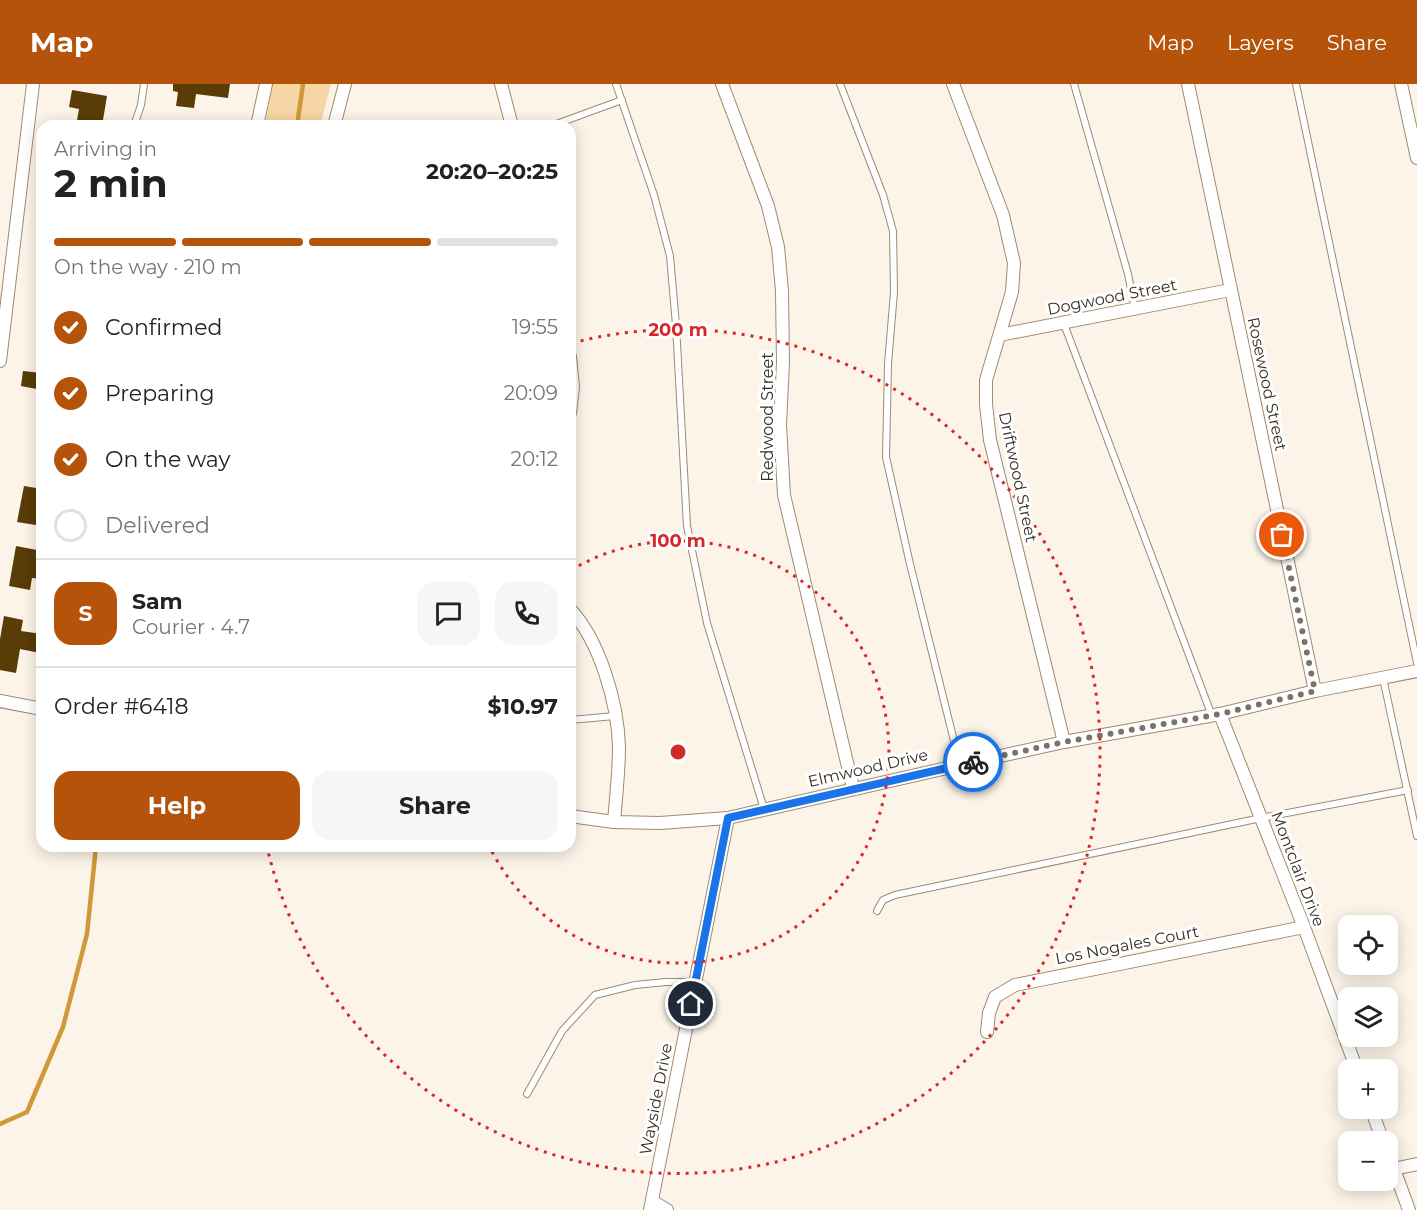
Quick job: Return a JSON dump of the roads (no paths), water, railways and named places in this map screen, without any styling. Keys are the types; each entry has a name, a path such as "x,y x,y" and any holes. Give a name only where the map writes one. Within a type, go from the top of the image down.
{"street":[{"path":"0,361 2,326 33,84"},
{"path":"258,120 266,84"},
{"path":"336,120 345,84"},
{"path":"501,84 511,120"},
{"name":"Redwood Street","path":"722,84 768,206 778,247 782,291 783,362 780,425 784,495 852,788"},
{"name":"Driftwood Street","path":"953,84 1003,215 1014,263 1012,292 986,380 986,404 990,440 1064,742"},
{"name":"Rosewood Street","path":"1188,84 1315,691"},
{"path":"1401,84 1417,158"},
{"name":"Dogwood Street","path":"1000,335 1230,290"},
{"path":"576,615 596,648 608,684 615,716 619,745 614,822"},
{"name":"Elmwood Drive","path":"576,817 614,822 660,823 728,818 852,788 1064,742 1216,715 1315,691 1417,671"},
{"path":"0,701 36,708"},
{"name":"Montclair Drive","path":"1216,715 1261,818 1353,1059"},
{"name":"Wayside Drive","path":"651,1205 728,818"},
{"name":"Los Nogales Court","path":"987,1032 989,1013 995,997 1015,984 1304,927"},
{"path":"1398,1168 1417,1164"},
{"path":"1398,1182 1409,1210"},
{"path":"651,1205 667,1210"}],"lane":[{"path":"136,120 144,84"},
{"path":"616,84 654,195 670,256 687,526 705,612 764,809"},
{"path":"840,84 883,195 893,231 894,292 888,364 886,457 960,765"},
{"path":"1074,84 1128,274 1135,309"},
{"path":"1296,84 1417,663"},
{"path":"567,120 621,100"},
{"path":"1064,324 1216,715"},
{"path":"1383,678 1417,836"},
{"path":"576,719 615,716"},
{"path":"877,911 884,900 895,895 1261,818 1408,790"},
{"path":"527,1094 562,1031 595,995 645,984 696,982"}],"waterway":[{"path":"298,120 303,84"},
{"path":"0,1124 27,1112 63,1027 87,934 95,852"}]}
